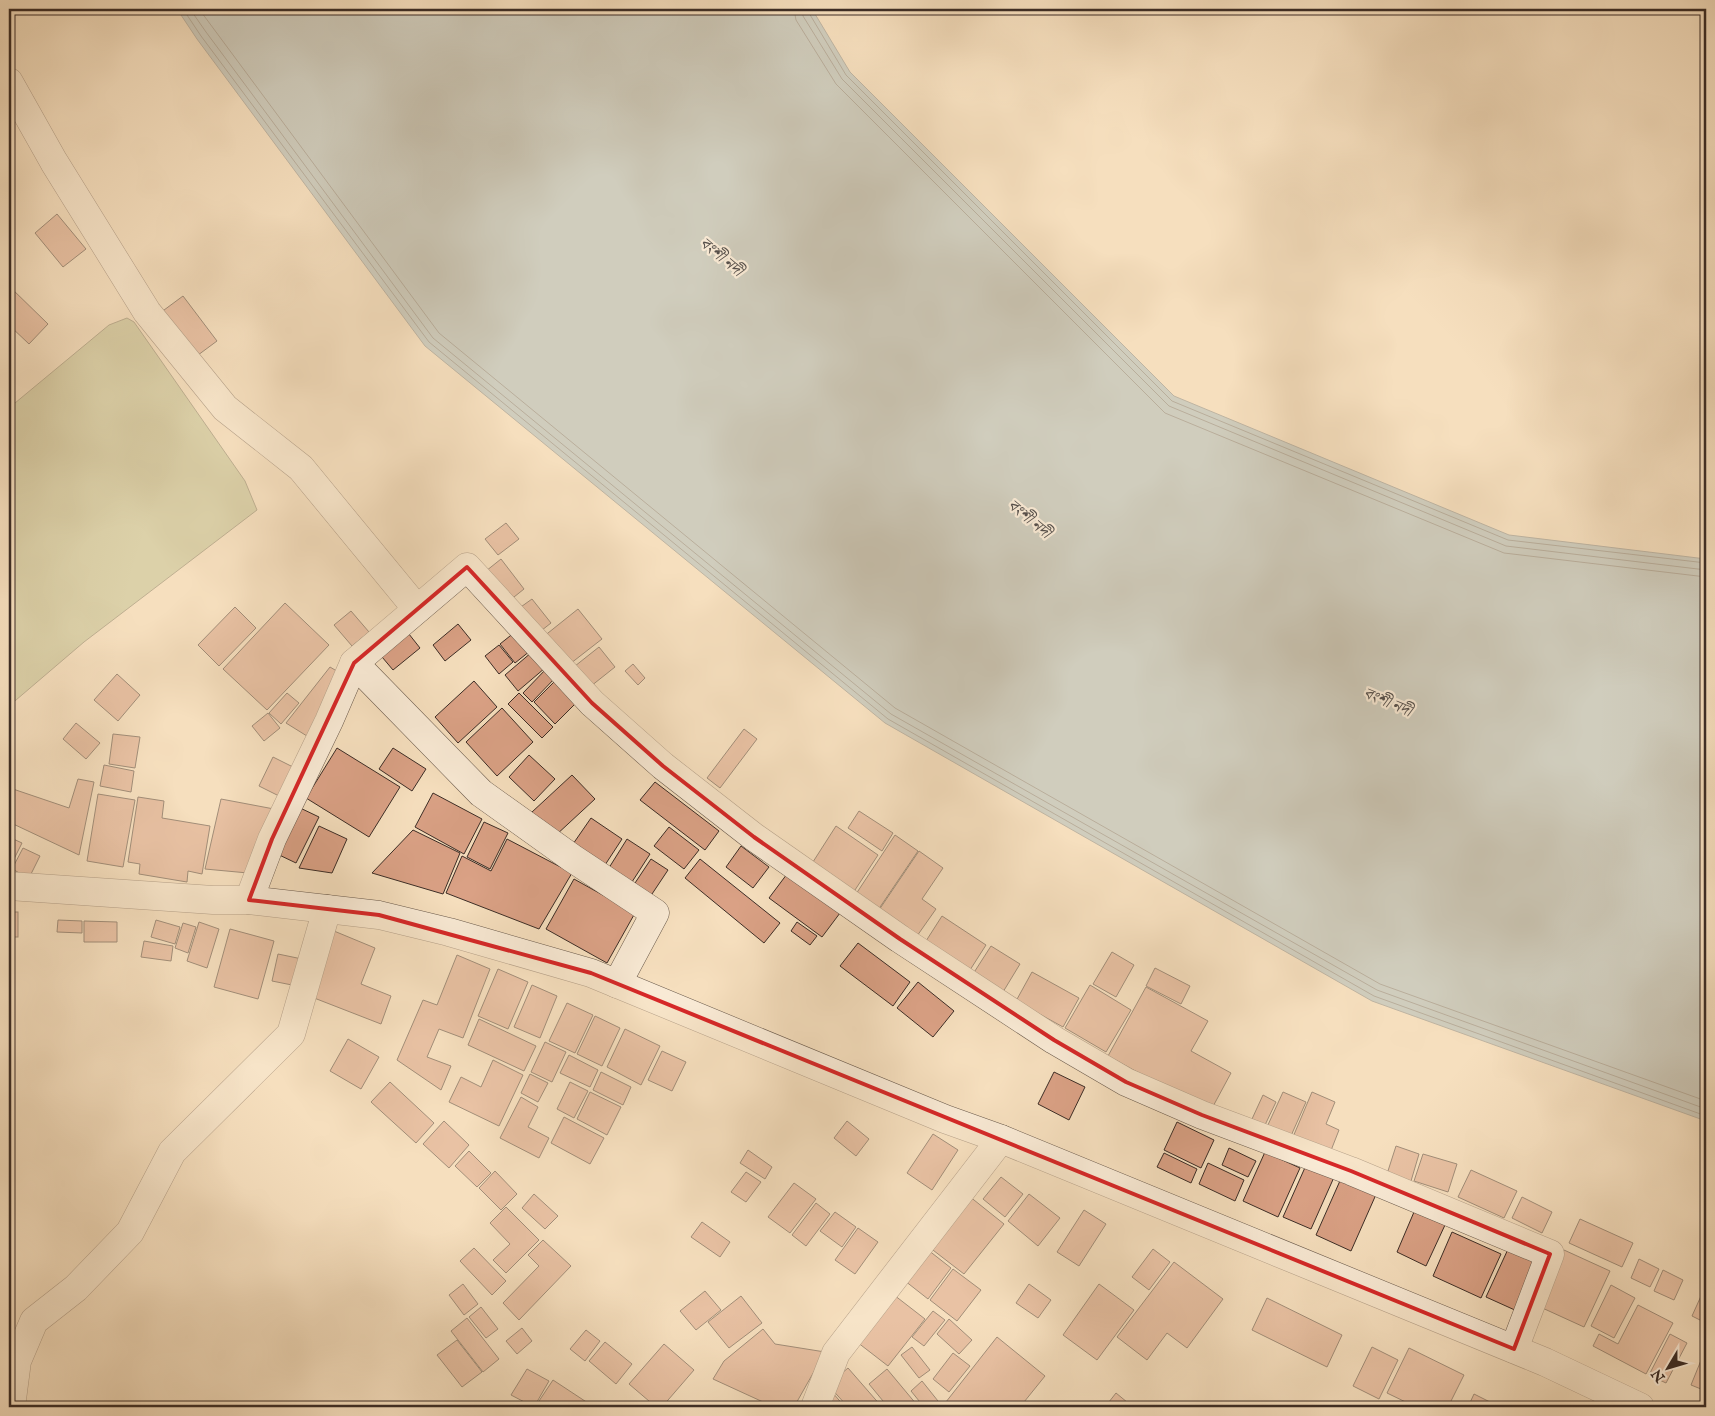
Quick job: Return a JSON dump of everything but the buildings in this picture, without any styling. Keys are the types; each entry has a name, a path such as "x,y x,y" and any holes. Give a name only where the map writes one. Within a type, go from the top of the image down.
{"street":[{"path":"9,82 54,162 147,312 225,408 301,468 418,609"},
{"path":"249,900 272,839 329,721 354,663 467,567 592,703 663,766 754,837 900,939 1054,1040 1126,1082 1202,1115 1351,1171 1550,1254 1514,1349"},
{"path":"354,663 481,793 655,914 617,984"},
{"path":"9,886 213,900 249,900 379,915 449,932 591,973 945,1119 1001,1138 1514,1349 1640,1407"},
{"path":"11,1407 17,1360 34,1321 76,1288 130,1232 172,1152 291,1034 328,910"},
{"path":"815,1407 836,1353 1001,1138"}],"highlighted area":[{"path":"467,567 592,703 663,766 754,837 900,939 1054,1040 1126,1082 1202,1115 1351,1171 1550,1254 1514,1349 591,973 379,915 249,900 272,839 354,663"}],"green space":[{"path":"127,318 134,322 245,481 257,510 84,642 9,706 9,408 109,325"}],"water":[{"name":"বংশী নদী","path":"177,9 812,9 850,72 1174,396 1509,535 1706,559 1706,1121 1372,1001 885,723 425,346 197,39"}]}
